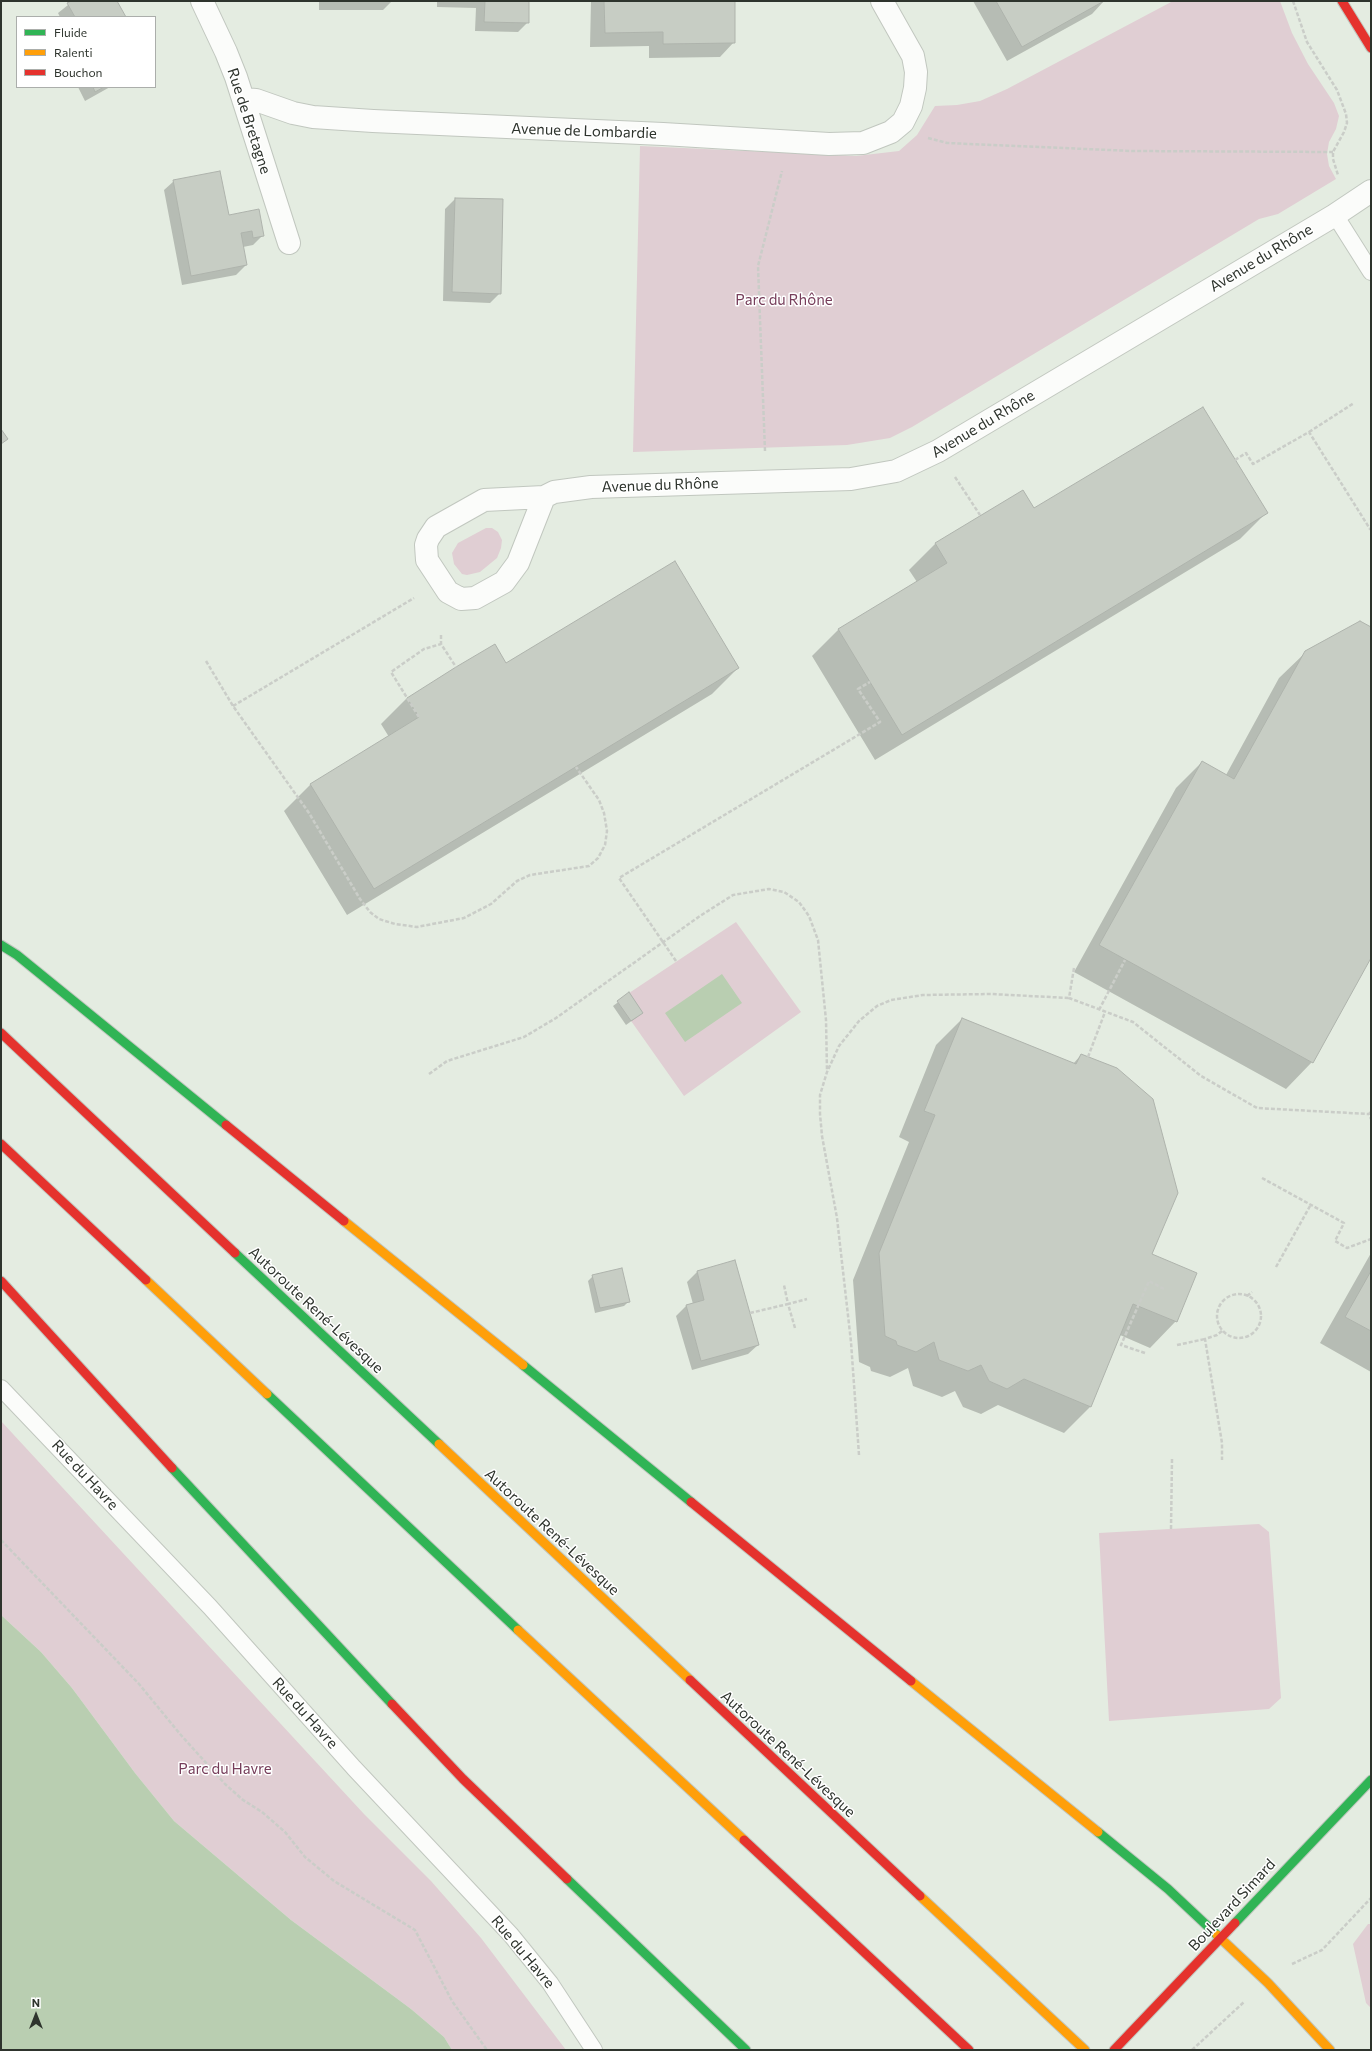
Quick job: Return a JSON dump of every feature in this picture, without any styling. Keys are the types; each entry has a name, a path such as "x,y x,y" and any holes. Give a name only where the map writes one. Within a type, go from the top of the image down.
{"main road":[{"path":"1342,1 1371,48"},
{"path":"1,945 23,960 1168,1889 1268,1983 1330,2050"},
{"name":"Autoroute René-Lévesque","path":"1,1033 1085,2050"},
{"path":"1,1144 476,1591 967,2048"},
{"path":"1,1281 220,1520 463,1779 746,2050"},
{"name":"Boulevard Simard","path":"1114,2050 1371,1780"}],"street":[{"name":"Rue de Bretagne","path":"202,1 226,52 243,99 289,243"},
{"name":"Avenue de Lombardie","path":"243,99 256,100 293,113 320,117 829,144 863,143 891,132 903,122 911,106 916,72 913,56 882,1"},
{"name":"Avenue du Rhône","path":"544,497 518,563 504,582 475,598 461,599 448,592 427,560 426,553 428,538 436,527 484,500 544,497 561,491 591,487 851,479 896,471 938,451 1335,215 1371,191"}],"lane":[{"path":"1335,215 1371,272"},
{"name":"Rue du Havre","path":"1,1388 210,1607 354,1768 511,1935 550,1983 594,2050"}],"path":[{"path":"1293,1 1307,42 1337,90 1346,114 1347,123 1344,132 1333,152 1333,159 1341,182"},
{"path":"922,136 947,143 1132,151 1333,152"},
{"path":"765,448 758,266 784,167"},
{"path":"1235,460 1246,453 1252,464 1309,432 1354,404"},
{"path":"1309,432 1370,529 1371,528"},
{"path":"958,481 980,515"},
{"path":"233,706 414,598"},
{"path":"441,635 441,644 456,667"},
{"path":"419,717 391,672 424,650 441,644"},
{"path":"206,661 233,706 309,813 370,912 379,919 395,924 417,927 464,918 491,904 518,881 530,875 589,866 598,858 605,846 607,831 604,813 598,800 576,767"},
{"path":"676,961 619,878 880,722 858,689 870,682"},
{"path":"429,1074 453,1059 524,1037 556,1018 733,895 769,889 784,892 799,902 809,916 818,940 826,1020 827,1072"},
{"path":"1099,1010 1125,960"},
{"path":"1069,998 1074,968"},
{"path":"859,1454 850,1342 837,1218 822,1136 820,1094 827,1072 839,1046 859,1021 876,1006 891,1000 923,995 991,994 1069,998 1133,1022 1201,1076 1257,1108 1370,1113 1371,1119"},
{"path":"1088,1057 1105,1012"},
{"path":"1262,1178 1310,1206 1344,1223 1335,1241 1348,1248 1371,1240"},
{"path":"1276,1266 1310,1206"},
{"path":"1144,1353 1121,1345 1149,1281 1164,1289"},
{"path":"784,1285 795,1328"},
{"path":"1247,1296 1252,1292"},
{"path":"1236,1294 1247,1296 1256,1302 1261,1313 1260,1324 1253,1333 1243,1338 1232,1337 1222,1331 1217,1320 1218,1308 1225,1299 1236,1294"},
{"path":"750,1313 807,1299"},
{"path":"1177,1345 1205,1339 1217,1335 1222,1331"},
{"path":"1205,1339 1222,1443 1222,1460"},
{"path":"1171,1529 1172,1459"},
{"path":"1,1540 139,1684 180,1734 225,1784 280,1827 304,1857 334,1880 415,1930 452,2001 487,2050"},
{"path":"1296,1961 1322,1950 1371,1898"},
{"path":"1192,2050 1246,2000"}],"green space":[{"name":"Parc du Rhône","path":"1173,1 1280,1 1292,33 1308,64 1334,103 1339,116 1336,129 1329,142 1327,154 1329,166 1336,179 1278,214 1259,219 912,427 890,438 847,445 633,452 640,146 856,156 899,151 917,135 935,106 957,105 980,101 1007,89"},
{"path":"486,528 492,528 498,532 502,540 497,558 480,572 467,575 462,574 454,564 452,553 458,543"},
{"path":"736,922 801,1012 684,1096 617,1001"},
{"name":"Parc du Havre","path":"1,1421 364,1814 431,1881 481,1938 566,2050 452,2050 444,2037 411,2009 291,1920 174,1821 135,1773 72,1688 41,1652 1,1615"},
{"path":"1259,1524 1269,1532 1281,1698 1269,1709 1109,1721 1099,1533"},
{"path":"1368,1924 1371,1924 1371,2008 1366,2003 1353,1944"}],"shaded area":[{"path":"722,974 742,1003 685,1042 665,1013"},
{"path":"1,1615 41,1652 72,1688 135,1773 174,1821 291,1920 411,2009 444,2037 452,2050 1,2050"}],"building":[{"path":"71,1 117,1 125,16 74,16 67,3"},
{"path":"485,1 529,1 529,23 484,22"},
{"path":"604,1 735,1 735,43 663,44 663,32 605,33"},
{"path":"996,1 1104,1 1022,47"},
{"path":"93,88 102,88 95,92"},
{"path":"220,171 229,215 259,209 264,236 253,238 252,231 241,233 247,265 191,276 173,180"},
{"path":"455,198 503,199 501,294 452,292"},
{"path":"1203,407 1268,513 902,735 838,629 947,563 935,543 1023,490 1034,508"},
{"path":"1,429 8,439 1,444"},
{"path":"675,561 739,668 374,889 310,784 419,717 407,698 456,667 495,644 506,663"},
{"path":"1360,621 1371,627 1371,958 1313,1063 1099,945 1202,761 1234,779 1305,651"},
{"path":"629,992 643,1013 631,1021 617,1001"},
{"path":"962,1018 1076,1064 1081,1054 1117,1068 1153,1099 1178,1193 1152,1254 1197,1273 1177,1322 1133,1304 1091,1407 1024,1379 1007,1389 989,1381 981,1365 968,1371 939,1360 934,1342 916,1352 897,1345 896,1341 885,1336 879,1253 935,1115 924,1111"},
{"path":"735,1260 759,1345 701,1361 686,1305 704,1300 697,1271"},
{"path":"622,1268 630,1302 600,1308 592,1275"},
{"path":"1371,1271 1371,1331 1345,1317"}],"traffic: fast":[{"path":"1,945 17,955 226,1125"},
{"path":"235,1253 439,1444"},
{"path":"523,1365 691,1502"},
{"path":"267,1394 518,1630"},
{"path":"172,1468 392,1704"},
{"path":"1235,1923 1371,1780"},
{"path":"1098,1832 1168,1889 1217,1935"},
{"path":"567,1879 746,2050"}],"traffic: slow":[{"path":"344,1221 523,1365"},
{"path":"146,1280 267,1394"},
{"path":"439,1444 690,1680"},
{"path":"518,1630 744,1840"},
{"path":"911,1681 1098,1832"},
{"path":"920,1896 1085,2050"},
{"path":"1217,1935 1268,1983 1330,2050"}],"traffic: jam":[{"path":"1342,1 1371,48"},
{"path":"1,1033 235,1253"},
{"path":"226,1125 344,1221"},
{"path":"1,1144 146,1280"},
{"path":"1,1281 172,1468"},
{"path":"691,1502 911,1681"},
{"path":"690,1680 920,1896"},
{"path":"392,1704 463,1779 567,1879"},
{"path":"744,1840 969,2050"},
{"path":"1114,2050 1235,1923"}]}
